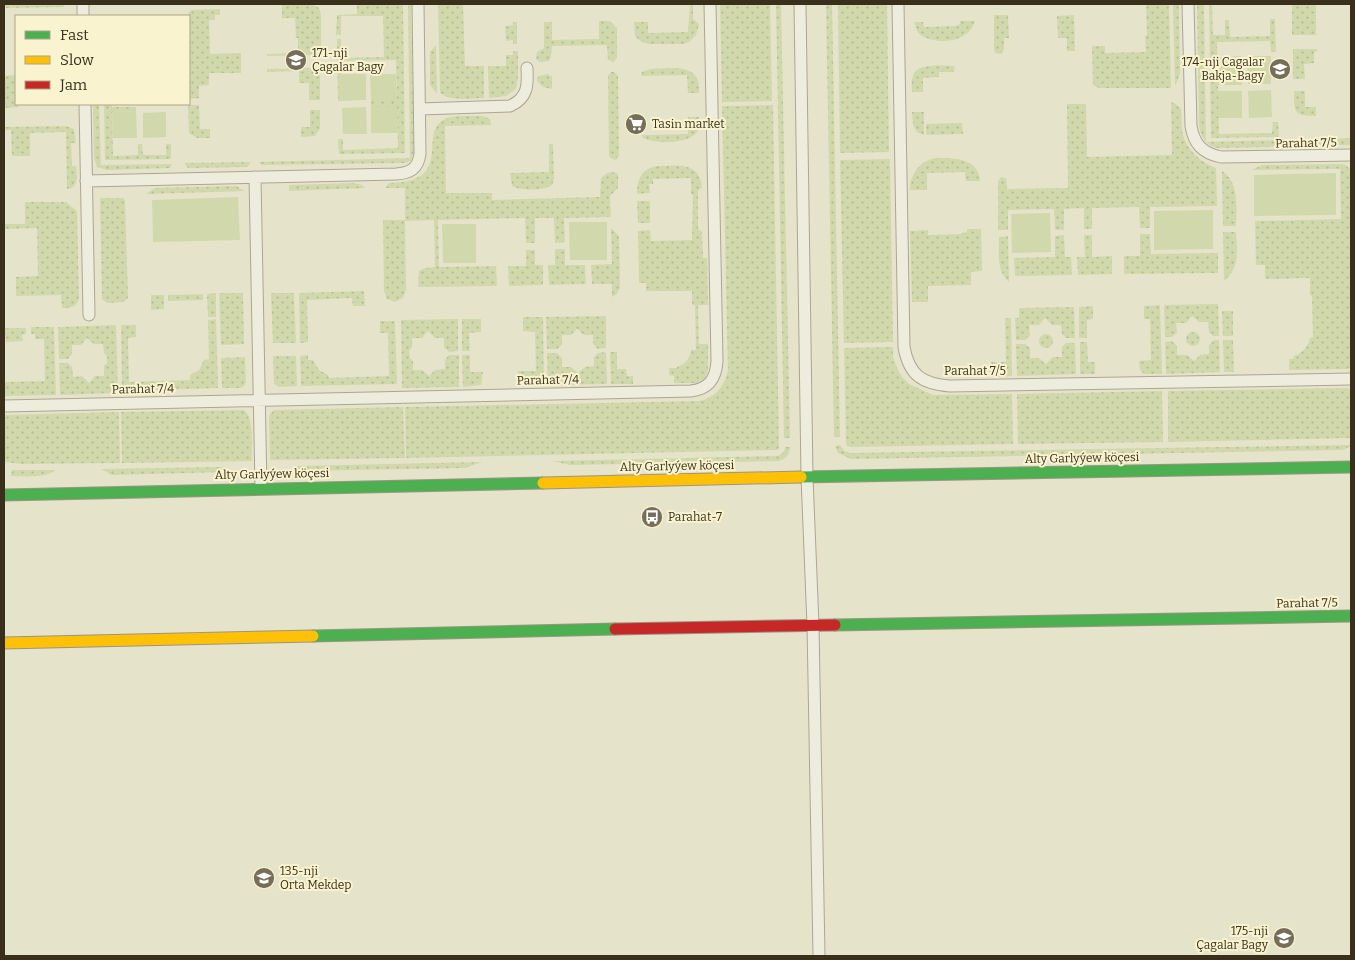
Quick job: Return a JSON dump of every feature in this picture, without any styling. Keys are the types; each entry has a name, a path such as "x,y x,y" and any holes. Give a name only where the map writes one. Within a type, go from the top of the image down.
{"street":[{"path":"86,181 406,174 416,168 420,154 418,4"},
{"name":"Parahat 7/4","path":"4,406 691,391 701,389 711,383 717,361 710,4"},
{"path":"800,4 807,477 813,625 818,956"},
{"name":"Parahat 7/5","path":"898,4 904,347 909,364 918,378 937,385 950,386 1351,379"},
{"name":"Parahat 7/5","path":"1188,4 1190,126 1197,145 1203,151 1221,157 1351,155"},
{"path":"420,109 510,106 517,103 526,93 528,85 527,68"},
{"path":"85,105 89,315"},
{"path":"255,177 261,488"},
{"name":"Alty Garlyýew köçesi","path":"4,495 261,488 1351,467"},
{"name":"Parahat 7/5","path":"813,625 1351,616"},
{"path":"4,643 813,625"}],"green space":[{"path":"4,4 64,4 64,7 4,8"},
{"path":"282,4 312,4 319,8 321,14 321,51 319,55 267,56 267,54 298,53 295,18 282,18"},
{"path":"357,4 403,4 405,153 339,154 338,139 343,139 343,150 398,148 397,107 371,107 371,100 397,99 396,60 341,61 342,101 338,101 337,39 341,39 341,58 384,57 383,16 341,16 341,35 336,35 337,15 357,14"},
{"path":"408,4 411,4 414,152 411,161 406,163 261,165 259,162 410,158"},
{"path":"438,4 463,4 465,66 484,66 484,98 456,99 440,93"},
{"path":"690,4 693,4 693,19 699,24 696,35 689,42 683,44 648,44 640,41 635,36 634,22 648,22 648,33 688,32"},
{"path":"720,4 770,4 772,101 722,102"},
{"path":"776,4 781,4 790,438 784,438"},
{"path":"826,4 832,4 840,437 834,437"},
{"path":"838,4 887,4 889,152 840,153"},
{"path":"1146,4 1169,4 1171,88 1099,88 1093,85 1092,46 1105,46 1105,53 1146,52"},
{"path":"1173,4 1179,4 1180,74 1175,86"},
{"path":"1197,4 1204,4 1206,142 1199,126"},
{"path":"1209,4 1212,4 1213,35 1225,35 1225,20 1229,20 1230,37 1270,36 1270,19 1275,19 1276,52 1271,52 1270,41 1217,42 1219,134 1272,133 1273,122 1278,122 1279,137 1211,138"},
{"path":"1292,4 1316,4 1316,35 1292,35"},
{"path":"220,9 220,15 215,15 215,20 209,20 210,54 241,53 241,73 209,73 209,85 199,86 199,98 190,99 190,15 188,15 191,10"},
{"path":"994,15 1008,15 1009,38 1004,38 1004,49 1001,54 995,53 994,50"},
{"path":"1074,15 1075,51 1067,51 1067,38 1058,38 1057,16"},
{"path":"599,21 610,21 617,28 617,57 614,62 608,60 607,45 552,46 549,61 540,62 536,59 537,52 544,48 544,22 552,22 552,40 599,39"},
{"path":"960,21 975,21 966,34 958,38 941,41 932,40 918,33 914,22 923,22 924,27 956,26 960,24"},
{"path":"513,22 517,22 517,44 513,44 513,40 506,41 505,26 513,25"},
{"path":"436,45 437,94 430,85 430,52"},
{"path":"1293,49 1317,49 1314,52 1314,63 1304,64 1305,79 1293,79"},
{"path":"513,51 518,51 516,89 506,96 489,98 488,66 506,66 506,55 513,55"},
{"path":"1241,56 1242,85 1218,85 1217,57"},
{"path":"1247,56 1271,56 1271,84 1248,84"},
{"path":"931,66 955,66 954,72 939,72 939,77 923,78 923,92 912,92 912,78 919,69"},
{"path":"317,68 320,71 320,100 309,100 309,83 299,83 299,71 267,72 267,69"},
{"path":"650,69 684,69 695,75 699,85 699,93 688,93 687,75 641,76 642,72"},
{"path":"611,72 618,76 619,155 616,160 610,158 609,155 608,76"},
{"path":"341,74 366,74 366,100 342,101"},
{"path":"370,74 396,74 397,100 371,100"},
{"path":"548,74 552,77 552,89 543,87 537,81 538,76"},
{"path":"15,75 15,105 18,105 18,107 4,108 4,76"},
{"path":"1271,90 1272,117 1249,118 1248,91"},
{"path":"1218,91 1242,91 1242,118 1218,118"},
{"path":"1294,91 1305,91 1305,107 1316,107 1316,116 1299,114 1296,111"},
{"path":"1171,102 1181,109 1182,130 1190,149 1204,162 1216,168 1217,206 1150,207 1150,228 1140,228 1139,207 1092,208 1092,229 1084,229 1084,208 1064,209 1064,230 1055,230 1054,209 1008,210 1008,230 998,230 998,181 1001,177 1006,178 1007,189 1068,188 1067,104 1086,104 1087,157 1172,155"},
{"path":"93,105 99,105 101,165 172,164 170,168 107,170 97,167 94,158"},
{"path":"104,105 136,107 136,111 112,112 113,156 138,155 138,144 142,144 143,155 166,155 166,144 171,144 171,159 173,159 105,160"},
{"path":"188,105 199,105 200,129 210,129 210,138 197,138 189,133"},
{"path":"773,105 779,448 777,450 406,458 405,407 699,401 705,400 718,391 728,371 722,106"},
{"path":"366,107 367,134 343,134 342,108"},
{"path":"371,107 397,107 398,133 371,133"},
{"path":"310,110 320,110 320,129 315,136 301,137 301,127 310,127"},
{"path":"136,111 137,138 113,138 112,112"},
{"path":"166,112 166,137 143,138 143,113"},
{"path":"912,112 924,112 924,135 915,129"},
{"path":"458,116 483,116 490,119 491,125 445,126 446,193 492,193 492,200 600,197 601,178 607,173 615,172 618,175 618,188 610,196 611,217 564,218 565,242 555,243 554,218 535,218 535,243 526,243 525,218 438,220 439,267 496,266 497,286 418,287 419,271 435,267 434,220 405,221 405,188 386,187 389,183 412,180 424,173 430,163 436,128 443,120"},
{"path":"688,117 699,117 699,128 693,136 687,139 662,142 647,140 642,137 642,135 688,134"},
{"path":"962,123 963,134 926,135 926,124"},
{"path":"66,126 74,129 76,143 71,143 72,166 76,166 77,174 74,186 67,189 66,132 30,133 30,156 12,156 11,130 4,130 4,127"},
{"path":"1351,138 1351,145 1294,146 1289,140"},
{"path":"1278,140 1274,147 1218,148 1206,142"},
{"path":"549,144 553,144 554,180 552,185 532,190 512,186 510,173 549,172"},
{"path":"935,158 964,160 970,163 975,167 980,181 966,181 965,172 927,173 927,190 910,190 914,174 920,165"},
{"path":"890,159 893,342 844,343 840,160"},
{"path":"251,162 247,167 188,168 184,163"},
{"path":"1262,165 1346,165 1351,170 1351,367 1348,369 1289,370 1289,359 1293,359 1294,356 1302,351 1310,338 1313,337 1310,278 1265,279 1265,265 1256,265 1255,221 1341,219 1340,169 1252,170"},
{"path":"658,166 679,166 692,169 697,173 702,187 698,191 698,229 702,232 703,258 707,258 708,305 698,305 699,344 708,344 708,370 706,378 697,383 674,383 674,376 669,375 669,368 677,368 687,361 691,350 696,350 695,305 692,305 692,291 646,291 646,283 639,283 638,231 650,230 651,241 692,240 693,195 691,194 691,178 653,179 653,184 649,184 650,193 637,194 639,179 644,172"},
{"path":"1222,171 1232,182 1236,196 1236,226 1223,226"},
{"path":"1336,173 1336,215 1254,216 1254,175"},
{"path":"354,183 365,188 289,191 289,185"},
{"path":"236,186 245,191 146,194 155,188"},
{"path":"238,197 240,240 153,242 152,200"},
{"path":"100,198 123,198 125,200 128,298 124,302 107,303 102,299"},
{"path":"637,201 650,201 650,223 638,223"},
{"path":"25,202 66,202 77,211 79,298 77,304 73,307 62,308 61,295 16,296 16,277 38,276 37,228 4,229 4,224 25,224"},
{"path":"1213,210 1213,249 1154,250 1154,211"},
{"path":"1050,213 1051,252 1012,253 1011,214"},
{"path":"383,220 405,220 406,290 403,298 395,302 387,299 384,291"},
{"path":"569,222 607,222 607,260 570,260"},
{"path":"442,224 476,224 476,263 443,263"},
{"path":"611,228 619,236 620,287 617,294 612,297 612,284 592,284 591,265 612,264"},
{"path":"967,229 981,229 982,271 971,272 971,285 928,286 928,302 912,302 910,231 928,230 928,235 962,234 967,232"},
{"path":"1223,232 1236,232 1237,246 1233,271 1224,281"},
{"path":"1140,234 1150,234 1151,254 1218,253 1218,273 1124,274 1124,256 1140,256"},
{"path":"1064,235 1065,257 1071,257 1072,275 1015,276 1014,258 1055,257 1055,236"},
{"path":"1084,235 1092,235 1092,257 1112,256 1112,274 1078,275 1077,257 1085,257"},
{"path":"1008,236 1009,282 1000,267 999,255 999,237"},
{"path":"555,249 565,249 565,265 585,265 586,284 549,285 548,265 555,265"},
{"path":"526,250 535,250 535,265 543,265 543,285 509,286 508,266 526,266"},
{"path":"364,291 365,306 353,306 352,298 307,300 308,342 300,343 299,293"},
{"path":"216,293 216,317 208,317 207,294"},
{"path":"219,293 243,293 244,344 221,345"},
{"path":"271,293 294,293 296,343 273,343"},
{"path":"203,294 203,300 168,301 168,295"},
{"path":"151,295 164,295 164,309 151,310"},
{"path":"1218,304 1219,336 1213,336 1209,332 1208,322 1199,322 1192,316 1186,323 1176,323 1177,333 1172,337 1165,337 1164,305"},
{"path":"1160,305 1162,374 1144,374 1140,370 1139,361 1151,360 1150,319 1144,319 1144,306"},
{"path":"1093,306 1093,319 1087,320 1087,338 1079,338 1079,307"},
{"path":"1074,307 1075,338 1066,338 1062,334 1061,325 1052,325 1045,318 1039,325 1029,325 1030,335 1025,340 1016,340 1015,318 1019,318 1019,308"},
{"path":"1222,311 1233,311 1233,336 1223,336"},
{"path":"606,316 606,348 598,349 593,344 593,335 584,335 577,329 571,335 562,335 562,345 557,349 547,349 546,317"},
{"path":"523,317 543,317 544,385 530,385 520,380 518,371 536,371 535,332 523,331"},
{"path":"1005,318 1011,318 1012,376 992,377 991,362 1006,362"},
{"path":"216,319 218,388 122,391 121,325 136,325 136,337 128,338 129,382 190,380 190,375 199,370 204,360 209,359 208,320"},
{"path":"458,319 458,351 449,352 444,347 444,338 435,338 428,331 422,338 412,338 412,347 409,351 410,358 413,361 413,370 422,370 429,376 435,370 445,369 445,360 449,355 459,355 459,387 402,388 401,320"},
{"path":"462,319 481,319 481,332 469,333 470,351 462,351"},
{"path":"380,321 395,321 397,384 301,386 300,356 308,355 308,360 313,360 319,370 328,375 329,378 389,376 388,333 380,333"},
{"path":"116,325 118,393 60,395 59,363 68,363 72,367 73,377 82,376 89,383 95,376 104,376 107,356 104,353 103,344 94,344 87,338 81,345 72,345 72,354 68,359 59,359 58,327"},
{"path":"31,327 54,327 56,395 4,396 4,382 45,381 44,339 35,339 35,334 31,334"},
{"path":"4,328 26,328 26,334 22,335 23,341 6,342"},
{"path":"1190,332 1196,332 1200,339 1196,346 1190,346 1186,342 1186,336"},
{"path":"1043,334 1049,334 1053,341 1049,348 1043,348 1039,344 1039,338"},
{"path":"1214,340 1219,340 1220,372 1166,374 1165,342 1172,341 1177,346 1177,355 1187,355 1194,361 1200,355 1209,354 1209,345"},
{"path":"1223,340 1233,340 1234,372 1224,372"},
{"path":"1080,342 1087,342 1088,362 1095,362 1095,374 1080,374"},
{"path":"1066,343 1075,343 1076,374 1017,376 1016,344 1025,344 1030,348 1030,358 1039,358 1046,364 1053,357 1062,357 1062,347"},
{"path":"893,347 893,357 902,377 909,384 933,395 1012,394 1013,444 847,446 844,348"},
{"path":"606,352 607,384 548,385 547,353 557,353 562,358 562,367 571,367 578,373 585,367 594,366 594,357 598,353"},
{"path":"610,352 617,352 617,369 626,369 627,376 633,376 633,384 611,384"},
{"path":"462,355 470,355 470,372 483,372 481,385 463,387"},
{"path":"273,356 296,356 297,386 279,387 274,384"},
{"path":"245,357 246,382 244,386 240,388 222,388 221,358"},
{"path":"1347,388 1351,390 1351,438 1168,442 1168,391"},
{"path":"1162,391 1163,442 1018,444 1017,394"},
{"path":"403,407 405,458 270,460 269,418 274,410"},
{"path":"244,410 251,426 252,461 122,463 121,412"},
{"path":"119,412 120,463 22,464 4,462 4,415"},
{"path":"840,445 844,451 851,453 1351,446 1343,450 851,459 838,453 835,446"},
{"path":"785,447 790,447 790,450 784,459 779,461 571,465 552,461 778,456 784,452"},
{"path":"482,462 465,468 295,471 295,466"},
{"path":"225,467 227,472 112,475 101,469"},
{"path":"12,470 56,470 40,476 11,476"}],"traffic: fast":[{"path":"801,477 1351,467"},
{"path":"4,495 543,483"},
{"path":"835,625 1351,616"},
{"path":"313,636 615,629"}],"traffic: slow":[{"path":"543,483 801,477"},
{"path":"4,643 313,636"}],"traffic: jam":[{"path":"615,629 835,625"}],"place":[{"name":"171-nji Çagalar Bagy","path":"296,60"},
{"name":"174-nji Cagalar Bakja-Bagy","path":"1280,69"},
{"name":"Tasin market","path":"636,124"},
{"name":"Parahat-7","path":"652,517"},
{"name":"135-nji Orta Mekdep","path":"264,878"},
{"name":"175-nji Çagalar Bagy","path":"1284,938"}]}
